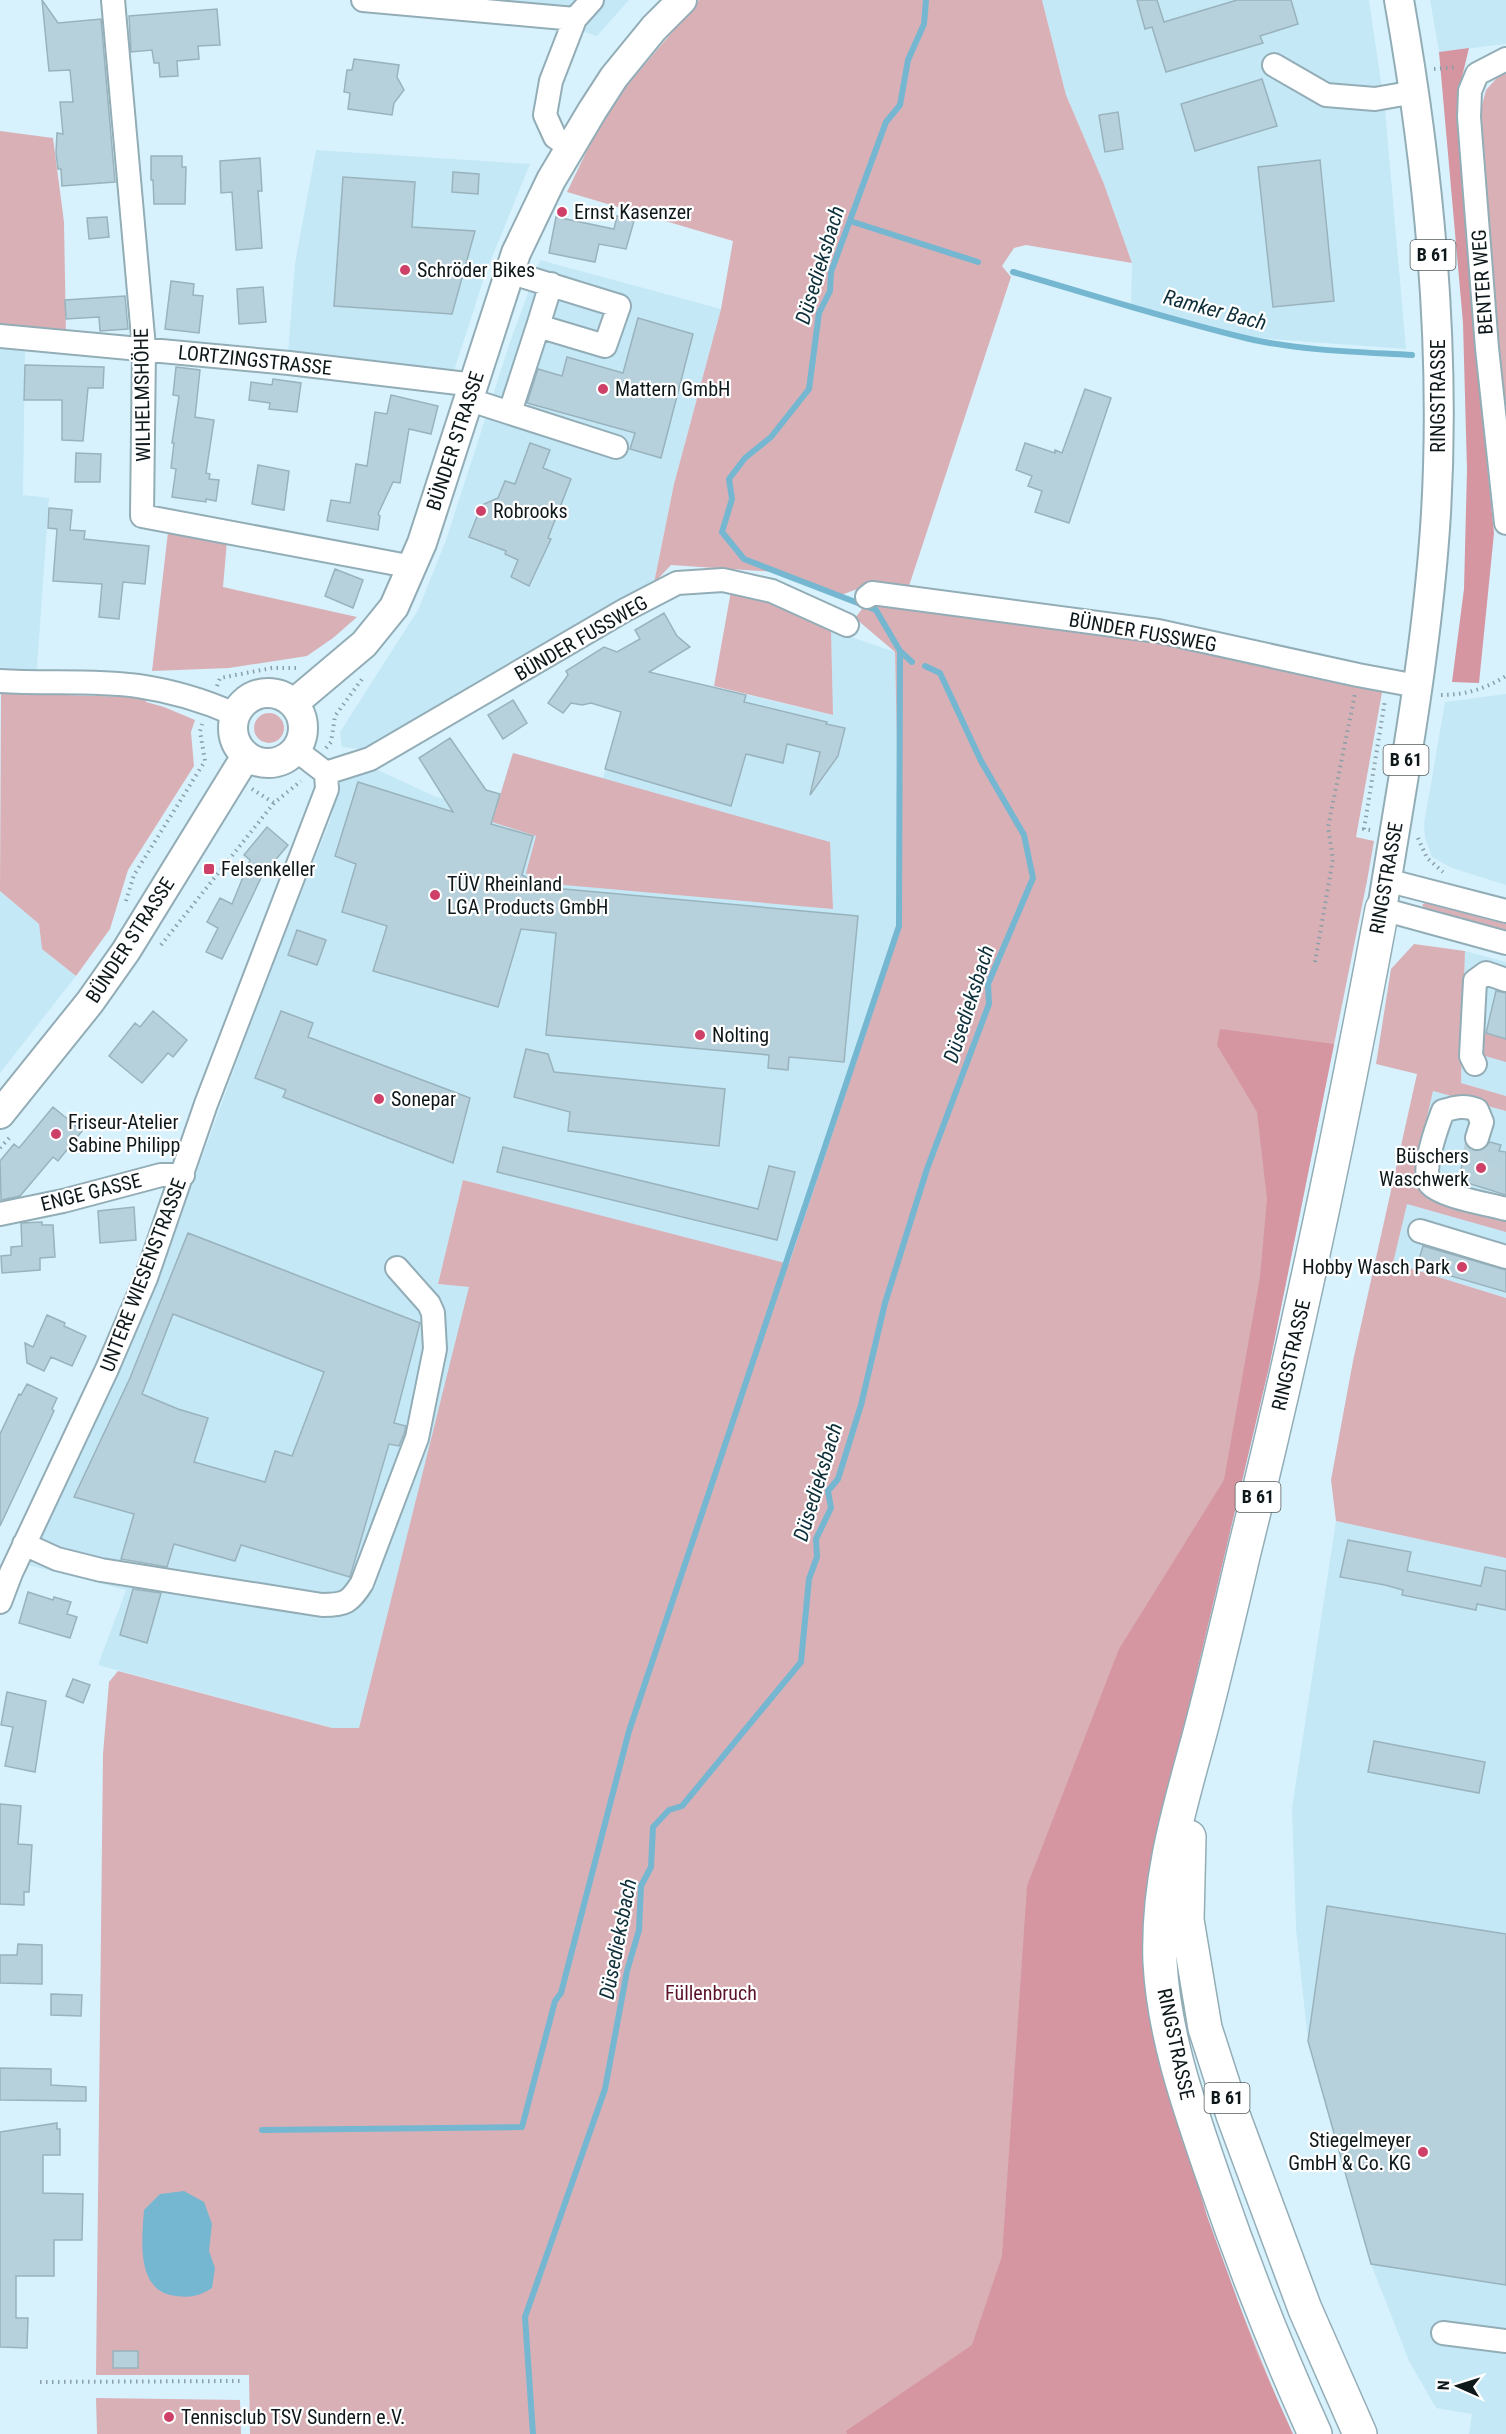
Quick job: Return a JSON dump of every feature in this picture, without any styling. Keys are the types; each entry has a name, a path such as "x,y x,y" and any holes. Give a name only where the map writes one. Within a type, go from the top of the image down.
{"highway":[{"name":"RINGSTRASSE","path":"1315,2434 1236,2241 1182,2081 1164,2007 1160,1961 1160,1915 1166,1865 1178,1810 1198,1742 1255,1509 1314,1251 1384,895"},
{"name":"RINGSTRASSE","path":"1198,1742 1187,1856 1187,1920 1205,2028 1233,2115 1305,2309 1360,2434"}],"main road":[{"name":"BÜNDER STRASSE","path":"294,703 364,644 394,607 412,567 472,393 516,253 570,147 614,77 654,28 682,0"},
{"name":"RINGSTRASSE","path":"1384,895 1429,690 1439,385 1430,216 1413,82 1399,0"},
{"path":"268,692 282,695 294,703 301,714 302,739 312,762 286,759 272,763 259,762 246,756 236,744 222,709 242,702 254,694 268,692"},
{"name":"BÜNDER STRASSE","path":"0,1114 90,1002 126,951 246,756"}],"street":[{"name":"WILHELMSHÖHE","path":"114,0 144,348 142,516 412,567"},
{"path":"363,0 574,19"},
{"path":"570,147 555,136 545,115 551,81 574,19 592,0"},
{"path":"1477,74 1506,59"},
{"path":"1274,65 1326,95 1375,99 1413,82"},
{"name":"BENTER WEG","path":"1477,74 1470,91 1469,117 1488,360 1506,523"},
{"path":"510,272 619,306 605,346 538,326"},
{"path":"510,412 551,284"},
{"name":"LORTZINGSTRASSE","path":"0,336 144,348 472,393 510,412 616,447"},
{"name":"BÜNDER FUSSWEG","path":"312,762 370,759 625,610 677,584 723,580 772,591 847,625"},
{"name":"BÜNDER FUSSWEG","path":"867,597 872,593 1158,631 1429,690"},
{"path":"0,681 136,686 179,694 222,709"},
{"name":"UNTERE WIESENSTRASSE","path":"0,1602 24,1544 107,1369 146,1278 206,1104 327,789 312,762"},
{"path":"1384,895 1440,894 1506,911"},
{"path":"1384,895 1506,943"},
{"path":"1475,1064 1471,1056 1475,981 1486,973 1506,980"},
{"path":"1477,1138 1482,1122 1477,1110 1456,1107 1443,1111 1426,1174 1429,1184 1442,1192 1506,1209"},
{"name":"ENGE GASSE","path":"0,1214 63,1201 161,1174 183,1175"},
{"path":"1420,1231 1506,1257"},
{"path":"24,1544 57,1559 101,1570 322,1605 334,1605 351,1600 362,1583 417,1438 435,1349 433,1313 429,1304 397,1268"},
{"path":"1443,2332 1506,2341"}],"path":[{"path":"1413,82 1462,67 1477,74"},
{"path":"125,906 134,875 205,761 200,731 222,709 220,678 272,668 297,668"},
{"path":"1315,962 1333,859 1328,828 1358,675"},
{"path":"1429,690 1457,695 1488,687 1506,676"},
{"path":"274,803 298,785 312,762"},
{"path":"1418,838 1427,858 1446,874 1440,894"},
{"path":"40,2382 240,2381"}],"shaded area":[{"path":"499,0 629,0 597,36 497,5"},
{"path":"1042,0 1369,0 1385,109 1406,349 1258,338 1131,305 1132,263 1104,184 1066,95"},
{"path":"1430,0 1506,0 1506,44 1439,52"},
{"path":"1469,48 1462,77 1460,130 1494,533 1479,683 1452,682 1464,589 1467,470 1463,323 1439,52"},
{"path":"316,150 530,164 486,272 453,374 288,353 295,263"},
{"path":"540,260 721,309 674,484 654,583 378,742 361,749 342,747 340,732 418,610 446,540 510,342"},
{"path":"0,330 25,348 23,495 49,498 37,668 0,694"},
{"path":"831,630 895,652 901,927 788,1264 463,1180 438,1284 470,1287 359,1728 332,1728 98,1665 126,1590 28,1565 114,1381 196,1174 268,976 330,821 342,774 376,769 434,796 494,814 513,753 603,778 634,668 832,715"},
{"path":"1506,694 1506,885 1452,868 1432,857 1425,838 1424,824 1445,702"},
{"path":"0,891 39,924 42,949 76,976 0,1073"},
{"path":"1465,951 1506,962 1506,1096 1461,1083"},
{"path":"1220,1029 1334,1044 1269,1367 1166,1803 1155,2038 1207,2216 1258,2356 1293,2434 847,2434 846,2431 972,2345 1002,2256 1027,1886 1119,1649 1224,1480 1260,1277 1267,1199 1257,1112 1217,1045"},
{"path":"1433,1091 1506,1111 1506,1298 1392,1263"},
{"path":"1336,1521 1506,1558 1506,2434 1469,2434 1472,2414 1436,2408 1409,2361 1371,2264 1308,2041 1296,1929 1292,1808"}],"green space":[{"path":"699,0 1042,0 1066,95 1104,184 1132,263 1026,245 1014,248 1002,266 1011,277 907,592 873,583 836,597 777,572 671,565 654,583 674,484 721,309 733,241 567,192 593,138 624,89"},
{"path":"1505,69 1506,416 1498,344 1481,109 1486,90"},
{"path":"0,131 53,138 64,222 66,335 0,330"},
{"path":"168,532 227,541 223,587 357,617 307,656 229,668 152,671"},
{"path":"731,591 753,596 831,630 833,715 714,686"},
{"name":"Füllenbruch","path":"872,596 1157,637 1383,687 1356,837 1374,841 1367,881 1269,1367 1160,1801 1146,1912 1198,2203 1291,2434 250,2434 249,2375 96,2375 103,1754 109,1682 118,1671 332,1728 359,1728 469,1287 438,1284 463,1180 789,1264 901,927 895,652 855,618"},
{"path":"1,693 146,699 146,702 195,720 191,732 194,766 128,870 110,929 76,976 42,949 39,924 0,891"},
{"path":"269,713 280,717 284,728 280,739 269,743 258,739 254,728 258,717"},
{"path":"513,753 830,842 833,909 538,881 526,873 536,836 492,822"},
{"path":"1425,903 1506,924 1506,932 1425,909 1422,905"},
{"path":"1414,944 1465,951 1461,1083 1506,1096 1506,1111 1433,1091 1411,1187 1506,1214 1506,1232 1407,1204 1393,1263 1506,1298 1506,1558 1336,1521 1331,1480 1353,1361 1417,1074 1376,1064 1391,969"},
{"path":"1484,1033 1506,1039 1506,1062 1478,1054"},
{"name":"Tennisclub TSV Sundern e.V.","path":"96,2398 240,2400 241,2434 97,2434"}],"water":[{"path":"184,2191 204,2202 212,2224 209,2251 215,2268 212,2288 199,2295 186,2297 163,2292 153,2285 147,2275 142,2249 144,2210 160,2194"}],"building":[{"path":"42,0 58,23 101,19 115,182 62,186 61,169 58,169 56,153 57,133 63,134 60,102 73,102 70,70 49,71"},
{"path":"1137,0 1157,0 1164,22 1237,0 1291,0 1298,24 1260,36 1263,43 1166,72 1152,27 1145,29"},
{"path":"217,9 220,45 198,46 199,59 177,61 178,76 160,77 159,63 154,63 152,50 131,52 129,16"},
{"path":"354,59 399,65 397,77 404,90 394,103 392,115 348,109 350,93 344,92 347,70 352,70"},
{"path":"1262,79 1277,126 1195,151 1181,104"},
{"path":"1118,112 1123,149 1105,152 1099,115"},
{"path":"151,156 182,156 182,167 186,167 185,204 154,204"},
{"path":"260,158 262,191 258,191 262,248 236,250 232,192 221,193 220,161"},
{"path":"1320,160 1334,301 1273,307 1258,167"},
{"path":"453,172 479,174 478,194 452,192"},
{"path":"343,177 415,182 412,227 475,231 452,314 334,306"},
{"path":"617,216 634,221 626,249 599,244 595,262 549,253 556,217 614,229"},
{"path":"107,217 109,237 89,239 87,218"},
{"path":"171,281 194,284 193,295 203,296 199,333 165,329"},
{"path":"263,287 266,322 239,324 237,289"},
{"path":"125,296 128,329 100,331 99,317 66,319 65,300"},
{"name":"Mattern GmbH","path":"638,318 693,334 661,458 630,449 635,433 527,403 538,369 562,376 567,357 623,373"},
{"path":"25,365 104,367 103,388 88,388 83,441 62,440 62,400 24,400"},
{"path":"176,367 200,370 195,417 214,420 206,473 210,474 209,479 219,480 216,501 206,499 206,502 172,497 176,469 171,468 174,443 172,443 179,396 173,395"},
{"path":"273,379 301,383 297,412 269,409 270,403 249,400 251,382 272,385"},
{"path":"1085,389 1111,398 1069,523 1035,512 1042,491 1028,486 1032,476 1016,470 1025,443 1055,453 1055,450 1062,453"},
{"path":"391,395 438,406 431,434 409,429 400,483 393,482 378,514 380,516 378,530 327,521 331,500 350,503 356,464 367,466 375,412 387,414"},
{"path":"530,443 550,450 543,468 571,479 548,538 551,539 529,586 511,577 518,560 505,554 506,551 469,537 478,514 475,508 498,498 505,481 515,484"},
{"path":"76,453 101,454 100,482 75,482"},
{"path":"258,465 289,471 284,510 252,504"},
{"path":"49,508 72,510 70,530 85,531 84,539 149,546 145,584 123,582 119,619 99,617 102,584 53,581 57,529 48,528"},
{"path":"335,569 363,580 353,608 325,596"},
{"path":"664,613 677,636 690,647 649,672 746,695 744,702 845,728 838,756 810,795 820,752 787,744 783,763 746,754 731,806 605,769 621,712 591,703 582,705 571,703 563,713 548,703 568,675 566,671 604,647 617,652 640,639 635,630"},
{"path":"513,700 527,723 503,739 488,715"},
{"path":"450,738 486,790 500,794 491,824 533,836 522,875 538,884 553,888 858,916 844,1062 789,1057 788,1070 768,1068 769,1055 546,1035 556,933 521,929 498,1007 373,971 387,926 342,912 356,864 335,856 358,782 453,812 419,758"},
{"path":"267,827 288,845 262,876 222,959 206,952 218,928 207,922 220,898 232,904 250,860 244,855"},
{"path":"297,930 326,940 317,965 288,955"},
{"path":"1496,991 1506,993 1506,1039 1486,1033"},
{"path":"153,1011 187,1040 173,1057 168,1053 142,1083 109,1056 135,1023 140,1027"},
{"path":"281,1011 313,1023 308,1037 470,1098 453,1163 283,1097 286,1090 255,1078"},
{"path":"526,1049 548,1054 554,1072 725,1089 719,1146 568,1131 570,1112 514,1097"},
{"path":"53,1107 82,1131 58,1161 53,1157 20,1196 1,1200 0,1161 14,1144 19,1148"},
{"name":"Büschers Waschwerk","path":"1490,1142 1501,1145 1499,1151 1506,1152 1506,1195 1458,1180 1467,1147 1480,1151"},
{"path":"503,1147 758,1209 769,1166 795,1172 777,1240 497,1172"},
{"path":"134,1207 136,1240 100,1243 98,1211"},
{"path":"42,1222 42,1225 53,1225 55,1257 40,1258 40,1270 2,1273 1,1256 11,1255 11,1247 22,1246 21,1223"},
{"path":"188,1233 420,1323 394,1423 406,1426 404,1434 399,1446 389,1444 350,1577 241,1545 235,1561 174,1544 167,1567 121,1559 134,1514 74,1497 130,1378","holes":["173,1314 324,1372 292,1456 275,1451 265,1482 194,1462 208,1418 142,1394"]},
{"name":"Hobby Wasch Park","path":"1423,1246 1506,1270 1506,1292 1417,1266"},
{"path":"47,1315 86,1336 72,1366 51,1357 44,1371 27,1363 25,1343 33,1347"},
{"path":"27,1384 57,1398 52,1409 54,1411 0,1526 0,1434 19,1394 21,1395"},
{"path":"1348,1540 1411,1552 1407,1571 1481,1586 1485,1567 1506,1571 1506,1610 1477,1604 1476,1610 1402,1595 1403,1590 1340,1577"},
{"path":"133,1589 161,1593 147,1643 120,1635"},
{"path":"28,1592 53,1600 54,1597 71,1602 67,1614 77,1617 70,1638 19,1623"},
{"path":"73,1679 90,1685 83,1703 66,1696"},
{"path":"7,1692 46,1701 35,1772 5,1766 13,1727 1,1725"},
{"path":"1374,1741 1485,1762 1479,1793 1368,1772"},
{"path":"0,1804 21,1806 18,1844 32,1845 29,1892 24,1892 24,1905 0,1904"},
{"name":"Stiegelmeyer GmbH & Co. KG","path":"1327,1906 1506,1934 1506,2285 1371,2264 1308,2041"},
{"path":"18,1944 42,1945 42,1984 0,1983 0,1955 17,1955"},
{"path":"51,1994 82,1995 81,2016 51,2015"},
{"path":"0,2068 51,2069 51,2085 86,2087 86,2101 0,2100"},
{"path":"57,2123 57,2129 60,2129 60,2155 43,2155 43,2193 83,2194 82,2240 54,2240 54,2276 16,2276 16,2318 28,2318 27,2348 0,2347 0,2132"},
{"path":"113,2351 138,2351 138,2368 113,2368"}],"waterway":[{"name":"Düsedieksbach","path":"912,662 900,651 876,610 744,559 722,532 732,499 729,479 745,458 771,437 809,389 819,313 830,291 831,272 886,122 900,105 908,60 924,24 926,0"},
{"name":"Ramker Bach","path":"850,221 978,262"},
{"name":"Ramker Bach","path":"1013,272 1254,340 1313,349 1412,355"},
{"path":"262,2130 522,2127 555,2001 561,1993 629,1731 899,926 900,651"},
{"name":"Düsedieksbach","path":"533,2434 525,2317 605,2089 627,1971 639,1930 641,1886 651,1867 653,1827 669,1810 682,1806 801,1662 809,1579 817,1557 816,1539 831,1508 828,1491 838,1479 861,1405 885,1303 927,1169 989,1004 988,984 1033,878 1024,835 981,761 940,673 925,666"}],"tunnel":[{"path":"1477,1138 1474,1157 1478,1168 1482,1172 1506,1181"}],"place":[{"name":"Ernst Kasenzer","path":"562,212"},
{"name":"Schröder Bikes","path":"405,270"},
{"name":"Mattern GmbH","path":"603,389"},
{"name":"Robrooks","path":"481,511"},
{"name":"Felsenkeller","path":"209,869"},
{"name":"TÜV Rheinland LGA Products GmbH","path":"435,895"},
{"name":"Nolting","path":"700,1035"},
{"name":"Sonepar","path":"379,1099"},
{"name":"Friseur-Atelier Sabine Philipp","path":"56,1134"},
{"name":"Büschers Waschwerk","path":"1481,1168"},
{"name":"Hobby Wasch Park","path":"1462,1267"},
{"name":"Stiegelmeyer GmbH & Co. KG","path":"1423,2152"},
{"name":"Tennisclub TSV Sundern e.V.","path":"169,2417"}]}
